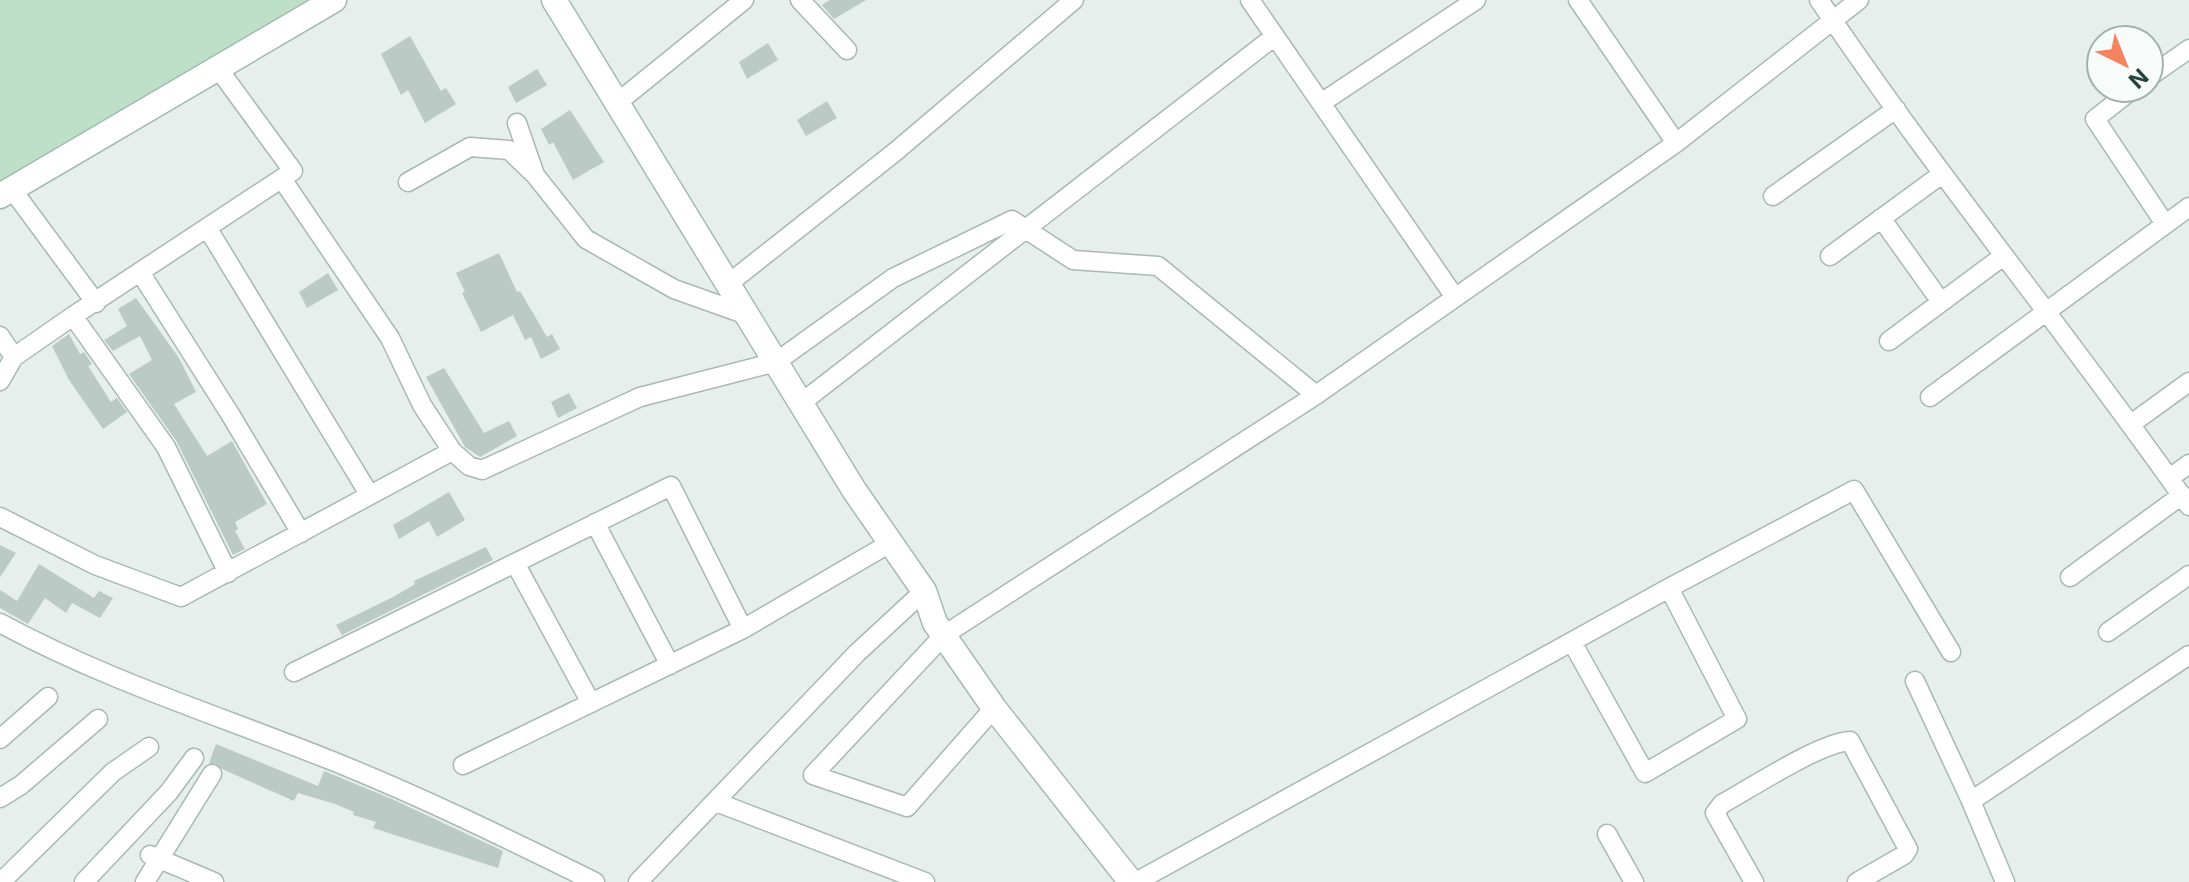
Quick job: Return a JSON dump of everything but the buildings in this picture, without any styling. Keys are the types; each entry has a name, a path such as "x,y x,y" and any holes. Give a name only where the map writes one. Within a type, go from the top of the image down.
{"street":[{"path":"96,303 6,192 334,0"},
{"path":"554,0 854,490 924,591 935,623 994,708 1133,882 1854,490 1951,652"},
{"path":"617,103 744,0"},
{"path":"800,0 847,50"},
{"path":"728,284 895,152 1074,0"},
{"path":"1250,0 1454,296"},
{"path":"1321,103 1476,0"},
{"path":"1578,0 1676,143"},
{"path":"1819,0 2002,257 2171,477 2185,501 2070,577"},
{"path":"994,708 907,807 813,775 944,635 1316,395 1676,143 1859,0"},
{"path":"801,403 881,338 1028,230 1275,36"},
{"path":"2165,66 2189,49"},
{"path":"0,381 14,357 293,171 217,67"},
{"path":"2114,104 2095,119 2165,224"},
{"path":"1773,196 1896,109"},
{"path":"517,123 535,175"},
{"path":"408,182 470,147 509,150 535,175 586,239 674,289 747,315"},
{"path":"1830,256 1942,174"},
{"path":"282,179 390,338 422,405 452,451 469,466 482,470 506,462 640,397 776,362 893,278 1012,220 1073,260 1158,266 1316,395"},
{"path":"1930,397 2189,207"},
{"path":"1881,218 1941,302"},
{"path":"208,229 369,494"},
{"path":"1889,341 2002,257"},
{"path":"140,272 301,533"},
{"path":"73,316 166,447 228,573"},
{"path":"0,336 14,357"},
{"path":"2131,424 2189,382"},
{"path":"0,517 95,565 181,597 452,451"},
{"path":"2171,477 2189,464"},
{"path":"294,672 671,486 743,629"},
{"path":"595,523 670,665"},
{"path":"463,765 743,629 892,542"},
{"path":"515,563 591,703"},
{"path":"2108,632 2189,575"},
{"path":"1572,642 1645,773 1737,719 1669,588"},
{"path":"644,881 857,653 924,591"},
{"path":"0,623 109,674 358,772 495,832 595,882"},
{"path":"1971,801 2189,655"},
{"path":"1915,681 2005,882"},
{"path":"0,739 48,697"},
{"path":"0,798 21,785 98,719"},
{"path":"1754,882 1715,813 1722,804 1811,756 1839,742 1850,741 1908,849 1904,855 1857,882"},
{"path":"4,872 113,772 149,747"},
{"path":"84,882 169,792 194,758"},
{"path":"145,882 155,857 212,774"},
{"path":"716,802 925,882"},
{"path":"1607,834 1634,882"},
{"path":"155,857 214,882"}],"green space":[{"path":"0,0 344,0 0,200"}]}
